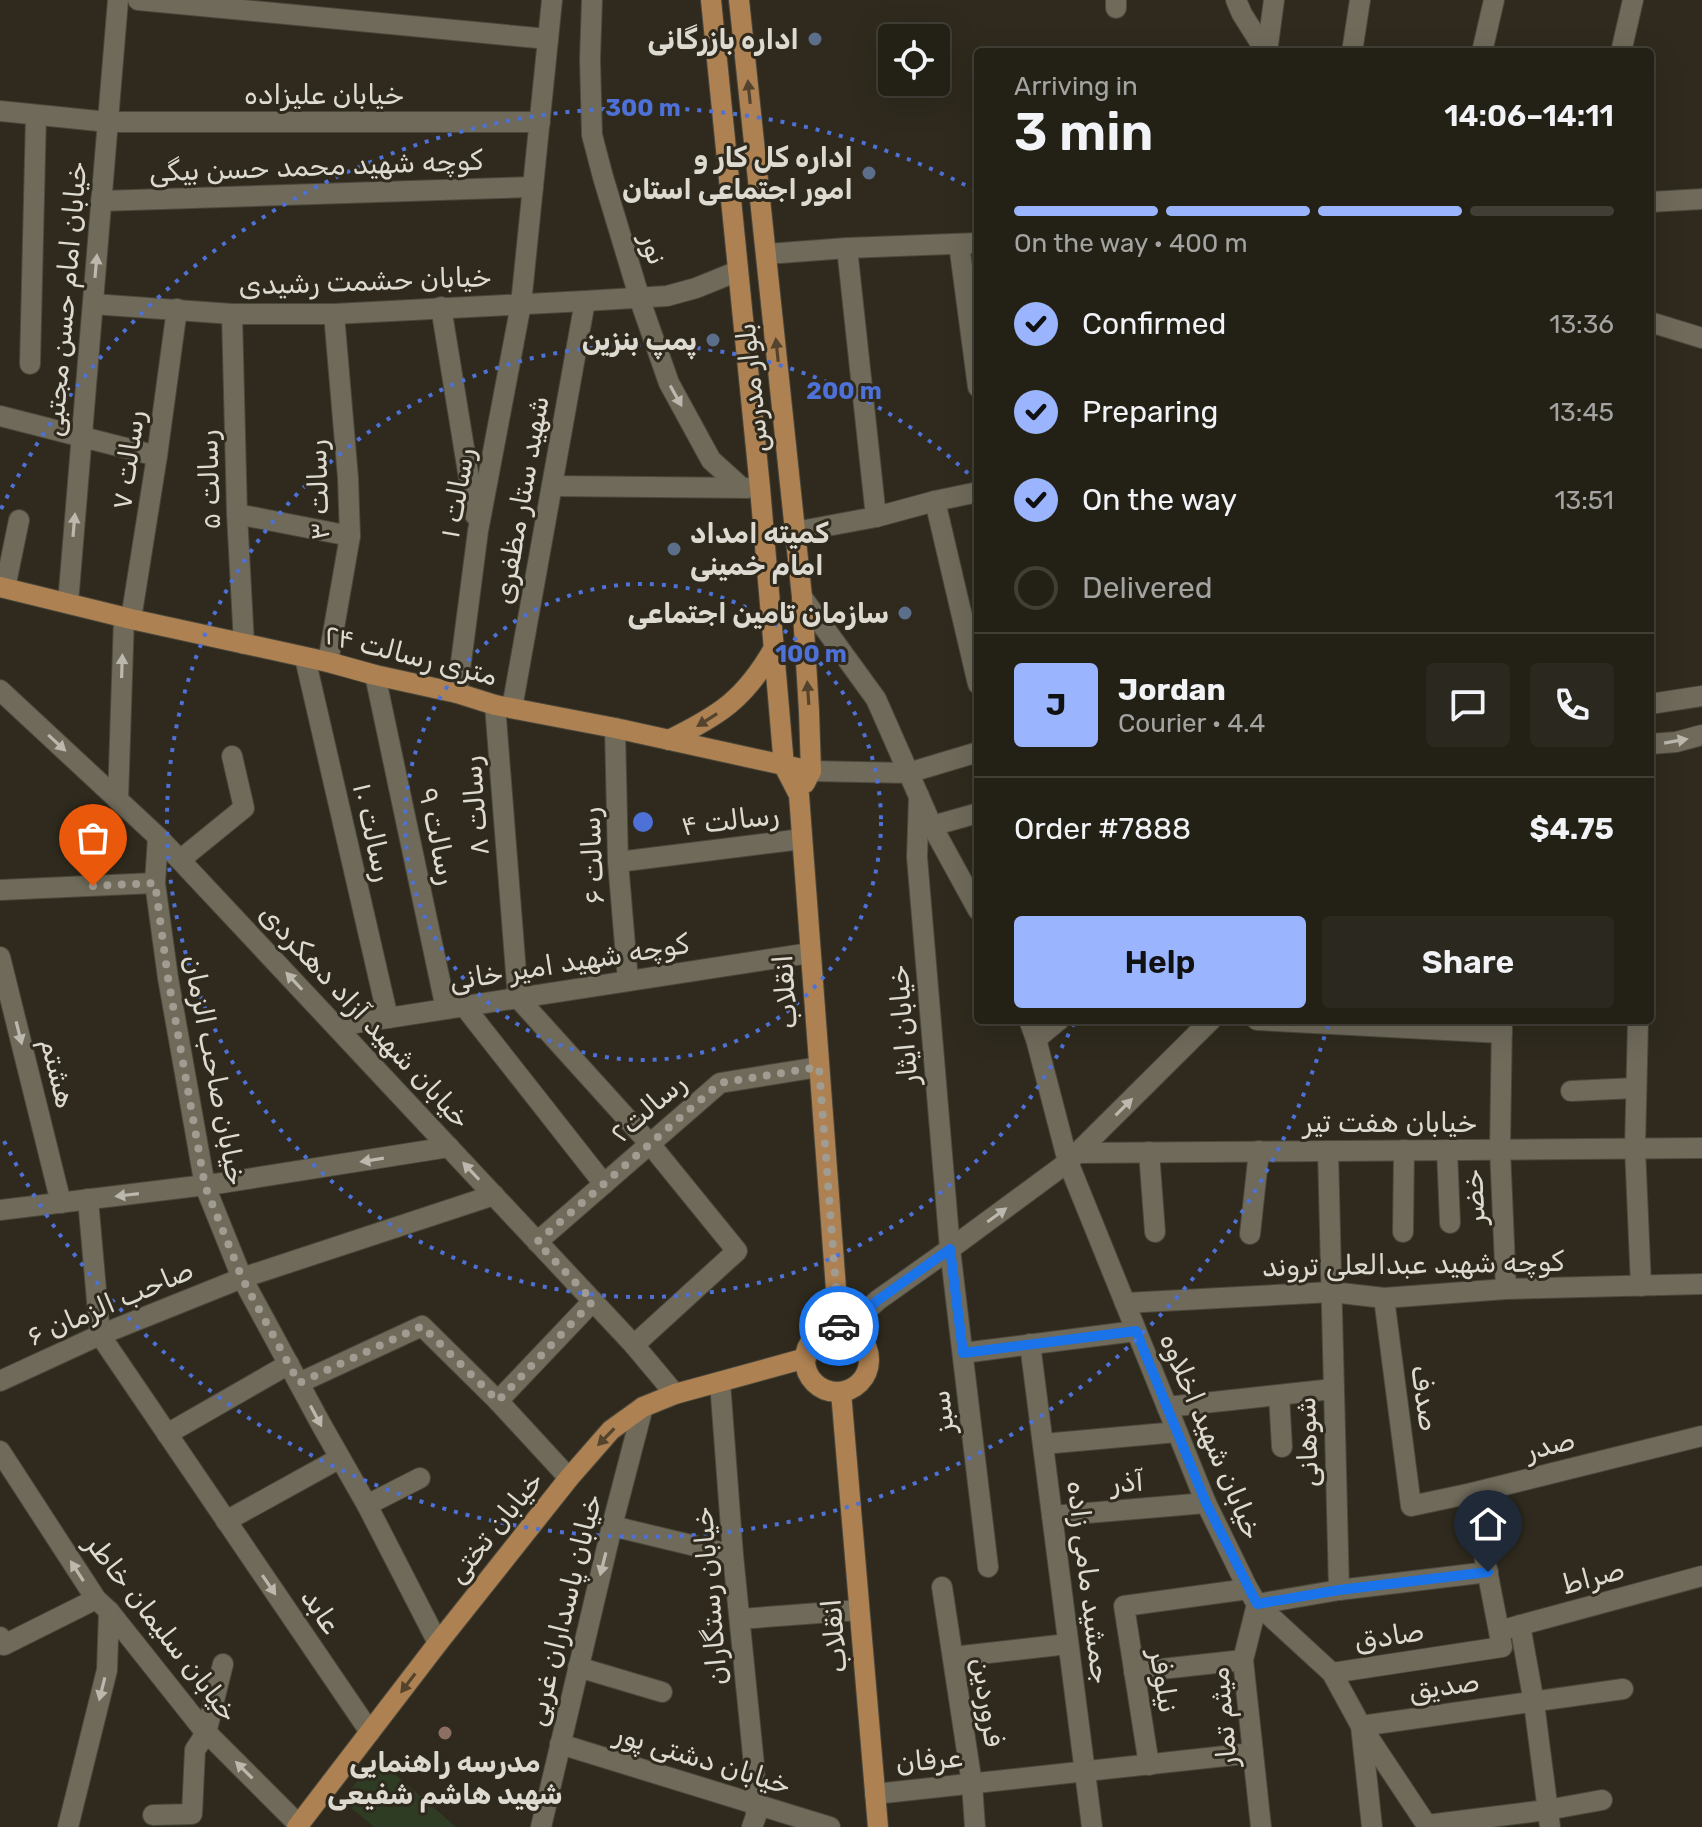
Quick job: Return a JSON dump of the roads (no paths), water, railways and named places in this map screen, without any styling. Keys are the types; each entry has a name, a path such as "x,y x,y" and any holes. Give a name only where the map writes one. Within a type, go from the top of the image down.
{"main road":[{"name":"بلوار مدرس","path":"711,0 752,408 751,488 774,648 784,766"},
{"name":"بلوار مدرس","path":"739,0 802,597 811,771"},
{"path":"752,408 782,406"},
{"name":"۲۴ متری رسالت","path":"2,588 328,662 504,707 811,771"},
{"path":"669,740 707,721 731,703 759,674 774,648"},
{"name":"انقلاب","path":"784,766 799,795 842,1329"},
{"path":"799,795 811,771"},
{"path":"830,1329 842,1329 863,1342 869,1363 866,1373 852,1389 831,1392 813,1381 808,1373 806,1358 815,1338 830,1329"},
{"name":"خیابان تختی","path":"298,1826 438,1643 611,1430 643,1407 675,1394 806,1358"},
{"name":"انقلاب","path":"841,1392 878,1827"}],"street":[{"name":"خیابان امام حسن مجتبی","path":"68,603 118,0"},
{"path":"138,0 548,39"},
{"name":"رسالت ۱","path":"457,693 478,531 521,304 552,0"},
{"name":"نور","path":"592,0 592,135 639,297 669,383 711,460 751,488"},
{"path":"1236,0 1264,48"},
{"path":"1268,48 1274,0"},
{"path":"1353,48 1360,0"},
{"path":"1483,48 1494,0"},
{"path":"1622,48 1633,0"},
{"name":"خیابان علیزاده","path":"0,111 108,122 540,122"},
{"path":"30,364 36,115"},
{"name":"کوچه شهید محمد حسن بیگی","path":"101,201 533,187"},
{"path":"1654,202 1702,199"},
{"path":"767,254 969,244 974,323"},
{"path":"847,248 876,517"},
{"name":"خیابان حشمت رشیدی","path":"93,304 232,314 334,314 667,296 738,271"},
{"name":"شهید ستار مظفری","path":"504,707 552,486 585,301"},
{"path":"441,307 478,531"},
{"name":"رسالت ۷","path":"118,800 128,618 157,456 177,309"},
{"name":"رسالت ۵","path":"232,314 244,644"},
{"name":"رسالت ۳","path":"328,662 350,536 334,314"},
{"path":"1654,323 1702,338"},
{"path":"0,416 157,456"},
{"path":"552,486 751,488"},
{"path":"795,532 876,517 974,493"},
{"path":"935,501 974,667"},
{"path":"237,514 350,536"},
{"path":"2,588 19,520"},
{"path":"802,597 876,699 932,826 972,882"},
{"name":"رسالت ۱۰","path":"305,658 388,1018"},
{"name":"رسالت ۹","path":"375,675 455,1007"},
{"name":"خیابان شهید آزاد دهکردی","path":"0,690 158,837 634,1345 675,1394"},
{"path":"1654,703 1702,696"},
{"name":"رسالت ۸","path":"504,707 518,998"},
{"name":"رسالت ۶","path":"615,728 618,862 628,981"},
{"path":"1654,744 1702,735"},
{"path":"811,771 908,773 974,753"},
{"path":"180,860 244,808 232,756"},
{"name":"خیابان ایثار","path":"919,796 917,857 950,1249"},
{"path":"932,826 974,814"},
{"name":"خیابان صاحب الزمان","path":"158,837 155,883 168,978 205,1186 242,1278 367,1505 438,1643"},
{"name":"رسالت ۴","path":"618,862 802,839"},
{"path":"0,890 155,883"},
{"name":"کوچه شهید امیر خانی","path":"336,1026 810,953"},
{"name":"هشتم","path":"0,957 61,1203"},
{"path":"518,998 650,1144 737,1251 634,1345"},
{"path":"455,1007 604,1184"},
{"path":"842,1329 1073,1158 1207,1024"},
{"path":"1397,1024 1502,1027"},
{"path":"1638,1024 1635,1148 1641,1286"},
{"name":"خضر","path":"1502,1027 1500,1149 1506,1289"},
{"name":"خیابان شهید اخلاوه","path":"1033,1029 1073,1158 1125,1303 1206,1503 1252,1597 1332,1673 1361,1726 1428,1826"},
{"name":"رسالت۲","path":"537,1242 720,1083 819,1067"},
{"path":"1571,1091 1636,1088"},
{"path":"0,1210 205,1186 449,1147"},
{"name":"خیابان هفت تیر","path":"1073,1158 1149,1152 1702,1148"},
{"path":"1403,1232 1404,1150"},
{"path":"1447,1150 1450,1223"},
{"path":"1250,1234 1259,1151"},
{"name":"شوهانی","path":"1328,1151 1339,1590"},
{"path":"1149,1152 1155,1232"},
{"name":"صاحب الزمان ۶","path":"0,1381 100,1335 242,1278 494,1195"},
{"path":"88,1199 100,1335"},
{"name":"سبز","path":"950,1249 988,1567"},
{"name":"کوچه شهید عبدالعلی تروند","path":"1125,1303 1332,1292 1384,1298 1506,1289 1702,1284"},
{"name":"صدف","path":"1384,1298 1411,1506"},
{"path":"498,1401 593,1301"},
{"path":"299,1383 422,1326 498,1401 569,1478"},
{"path":"963,1353 1136,1331"},
{"name":"عابد","path":"100,1335 370,1732"},
{"name":"جمشید مامی زاده","path":"1030,1344 1092,1827"},
{"path":"167,1434 289,1364"},
{"name":"خیابان رستگاران","path":"720,1382 754,1765 756,1816 752,1827"},
{"path":"1167,1407 1333,1389"},
{"path":"1279,1395 1282,1447"},
{"name":"خیابان پاسداران غربی","path":"541,1827 643,1407"},
{"path":"1043,1444 1177,1432"},
{"name":"صدر","path":"1411,1506 1702,1436"},
{"name":"خیابان سلیمان خاطر","path":"0,1451 103,1605 206,1733 298,1826"},
{"path":"226,1521 340,1458"},
{"path":"367,1505 420,1478"},
{"path":"1472,1493 1501,1639"},
{"name":"آذر","path":"1052,1516 1206,1503"},
{"path":"612,1526 733,1555"},
{"path":"1252,1597 1488,1572"},
{"name":"صراط","path":"1501,1639 1520,1625 1702,1576"},
{"name":"فروردین","path":"942,1587 972,1784 975,1827"},
{"name":"نیلوفر","path":"1149,1765 1124,1606 1252,1597"},
{"name":"میثم تمار","path":"1252,1597 1243,1660 1261,1827"},
{"path":"0,1637 4,1645 103,1605 107,1670 68,1827"},
{"path":"740,1619 859,1610"},
{"path":"1520,1625 1534,1703 1548,1818"},
{"name":"صادق","path":"1332,1673 1501,1639"},
{"path":"953,1657 1068,1644"},
{"path":"1134,1672 1243,1660"},
{"path":"153,1815 192,1814 195,1750 206,1733 223,1664"},
{"path":"578,1667 662,1692"},
{"name":"صدیق","path":"1361,1726 1623,1689"},
{"path":"1361,1726 1372,1827"},
{"name":"خیابان دشتی پور","path":"560,1744 830,1827"},
{"name":"عرفان","path":"875,1794 1253,1753"},
{"path":"1428,1826 1548,1818 1602,1800"}],"place":[{"name":"اداره بازرگانی","path":"815,39"},
{"name":"اداره کل کار و امور اجتماعی استان","path":"869,173"},
{"name":"پمپ بنزین","path":"713,340"},
{"name":"کمیته امداد امام خمینی","path":"674,549"},
{"name":"سازمان تامین اجتماعی","path":"905,613"},
{"name":"مدرسه راهنمایی شهید هاشم شفیعی","path":"445,1733"}]}
